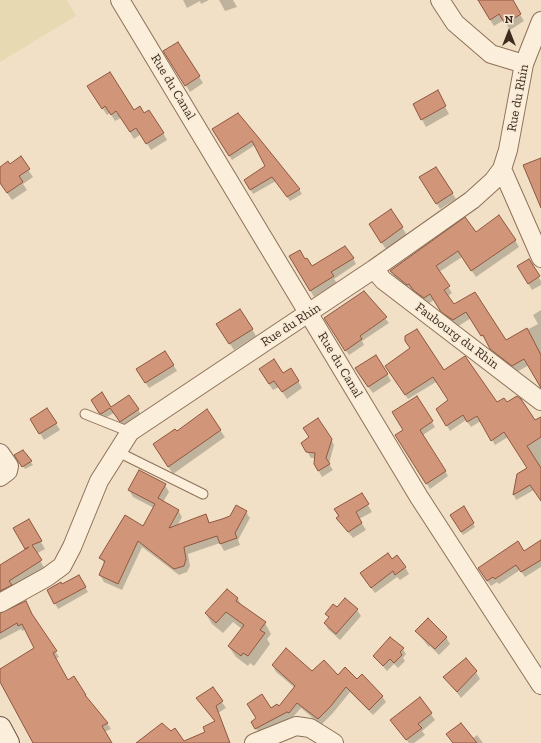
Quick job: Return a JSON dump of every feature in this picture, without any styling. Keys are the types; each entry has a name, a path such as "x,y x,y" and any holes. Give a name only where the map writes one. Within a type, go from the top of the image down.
{"main road":[{"path":"0,728 8,743"}],"street":[{"name":"Rue du Canal","path":"120,0 310,313 419,497 541,685"},
{"path":"440,0 455,23 491,54 524,64"},
{"name":"Rue du Rhin","path":"0,603 48,577 62,566 72,547 99,481 130,432 374,270 472,200 493,181 502,170 508,150 524,64 539,32"},
{"path":"502,170 541,258"},
{"name":"Faubourg du Rhin","path":"374,270 382,280 541,401"},
{"path":"0,453 9,466 8,471 0,477"},
{"path":"254,743 296,726 310,728 334,743"}],"lane":[{"path":"85,414 130,432"},
{"path":"116,452 203,494"}],"shaded area":[{"path":"0,0 67,0 76,16 0,62"}],"building":[{"path":"478,0 513,0 521,14 505,24 499,14 490,20"},
{"path":"178,42 200,76 185,86 163,51"},
{"path":"110,72 134,110 140,106 144,113 149,110 164,133 146,144 136,128 130,132 116,111 111,115 105,106 102,109 87,86"},
{"path":"438,90 446,106 421,120 413,104"},
{"path":"238,113 300,189 287,197 272,177 250,190 244,180 265,166 252,141 229,156 212,129"},
{"path":"21,156 30,169 19,176 23,182 7,193 0,183 0,167 8,161 10,164"},
{"path":"541,158 541,208 523,165"},
{"path":"436,167 453,193 436,204 419,177"},
{"path":"391,209 403,227 381,243 369,224"},
{"path":"499,215 516,240 471,271 458,251 436,266 450,286 444,290 454,304 475,292 506,340 527,328 541,355 541,388 524,359 512,366 490,349 483,335 481,336 466,312 453,320 441,312 430,294 424,298 413,290 409,284 407,285 390,271 465,217 476,232"},
{"path":"345,246 354,258 331,272 334,276 310,291 289,256 300,250 305,259 307,258 312,266"},
{"path":"529,259 540,276 528,284 517,266"},
{"path":"364,291 387,317 360,336 362,339 345,351 324,318"},
{"path":"240,309 253,329 229,344 216,324"},
{"path":"417,329 444,370 465,356 497,402 504,398 507,402 517,396 521,399 535,420 541,417 541,437 527,446 541,468 541,501 530,485 513,495 517,474 527,468 504,432 491,441 477,416 467,422 463,415 446,426 436,409 448,400 433,377 405,395 385,366 410,348 405,341 405,336"},
{"path":"165,351 174,365 145,383 136,369"},
{"path":"376,355 388,374 368,387 355,368"},
{"path":"274,359 283,373 291,368 299,381 282,392 274,381 269,384 259,369"},
{"path":"102,392 111,407 129,395 139,409 120,422 110,408 101,414 91,400"},
{"path":"417,396 433,421 420,430 446,471 426,484 395,435 403,430 392,412"},
{"path":"47,408 57,423 39,434 30,419"},
{"path":"207,409 221,430 168,467 153,444 175,429 177,431"},
{"path":"318,418 332,439 326,458 330,464 318,471 314,464 315,453 306,452 301,443 309,437 303,428"},
{"path":"23,450 32,461 22,467 14,455"},
{"path":"139,470 166,484 158,498 179,510 169,528 206,514 209,523 222,519 230,516 236,505 247,511 235,533 237,538 220,544 217,536 184,547 186,559 184,566 174,569 138,541 118,584 99,575 105,561 99,558 125,515 143,526 155,504 128,490"},
{"path":"362,493 369,504 356,512 362,523 348,532 336,518 339,516 334,509"},
{"path":"464,506 474,523 461,532 450,515"},
{"path":"29,519 42,541 32,545 42,560 9,581 12,585 0,591 0,565 29,547 25,549 13,528"},
{"path":"541,540 541,560 521,572 516,565 495,579 493,577 487,581 478,568 518,541 524,551"},
{"path":"388,553 392,559 397,555 406,567 395,575 393,571 371,588 360,573"},
{"path":"79,575 86,587 54,604 47,590 61,582 62,584"},
{"path":"227,589 238,598 236,601 266,622 260,630 265,633 248,656 243,653 241,656 228,646 244,625 226,612 216,623 205,613"},
{"path":"345,598 358,609 336,634 324,623 329,617 325,614 333,604 337,607"},
{"path":"26,601 32,614 57,651 53,653 68,680 74,676 85,695 108,723 102,726 112,743 33,743 0,682 0,669 34,648 22,624 18,626 17,623 0,633 0,613"},
{"path":"428,618 447,637 435,649 415,631"},
{"path":"390,637 404,648 400,652 402,655 394,663 390,659 383,666 373,656"},
{"path":"286,648 312,671 324,660 338,675 345,667 357,679 362,674 383,696 369,710 346,687 318,719 297,703 289,713 287,712 255,729 251,722 256,718 247,704 262,694 271,708 277,704 279,706 295,686 272,665"},
{"path":"466,658 477,671 457,692 443,677"},
{"path":"213,687 223,701 216,706 230,743 136,743 162,723 171,731 175,728 184,741 205,732 203,727 215,721 196,698"},
{"path":"420,697 432,713 418,724 422,728 406,740 390,720"},
{"path":"461,723 477,743 453,743 446,734"}]}
